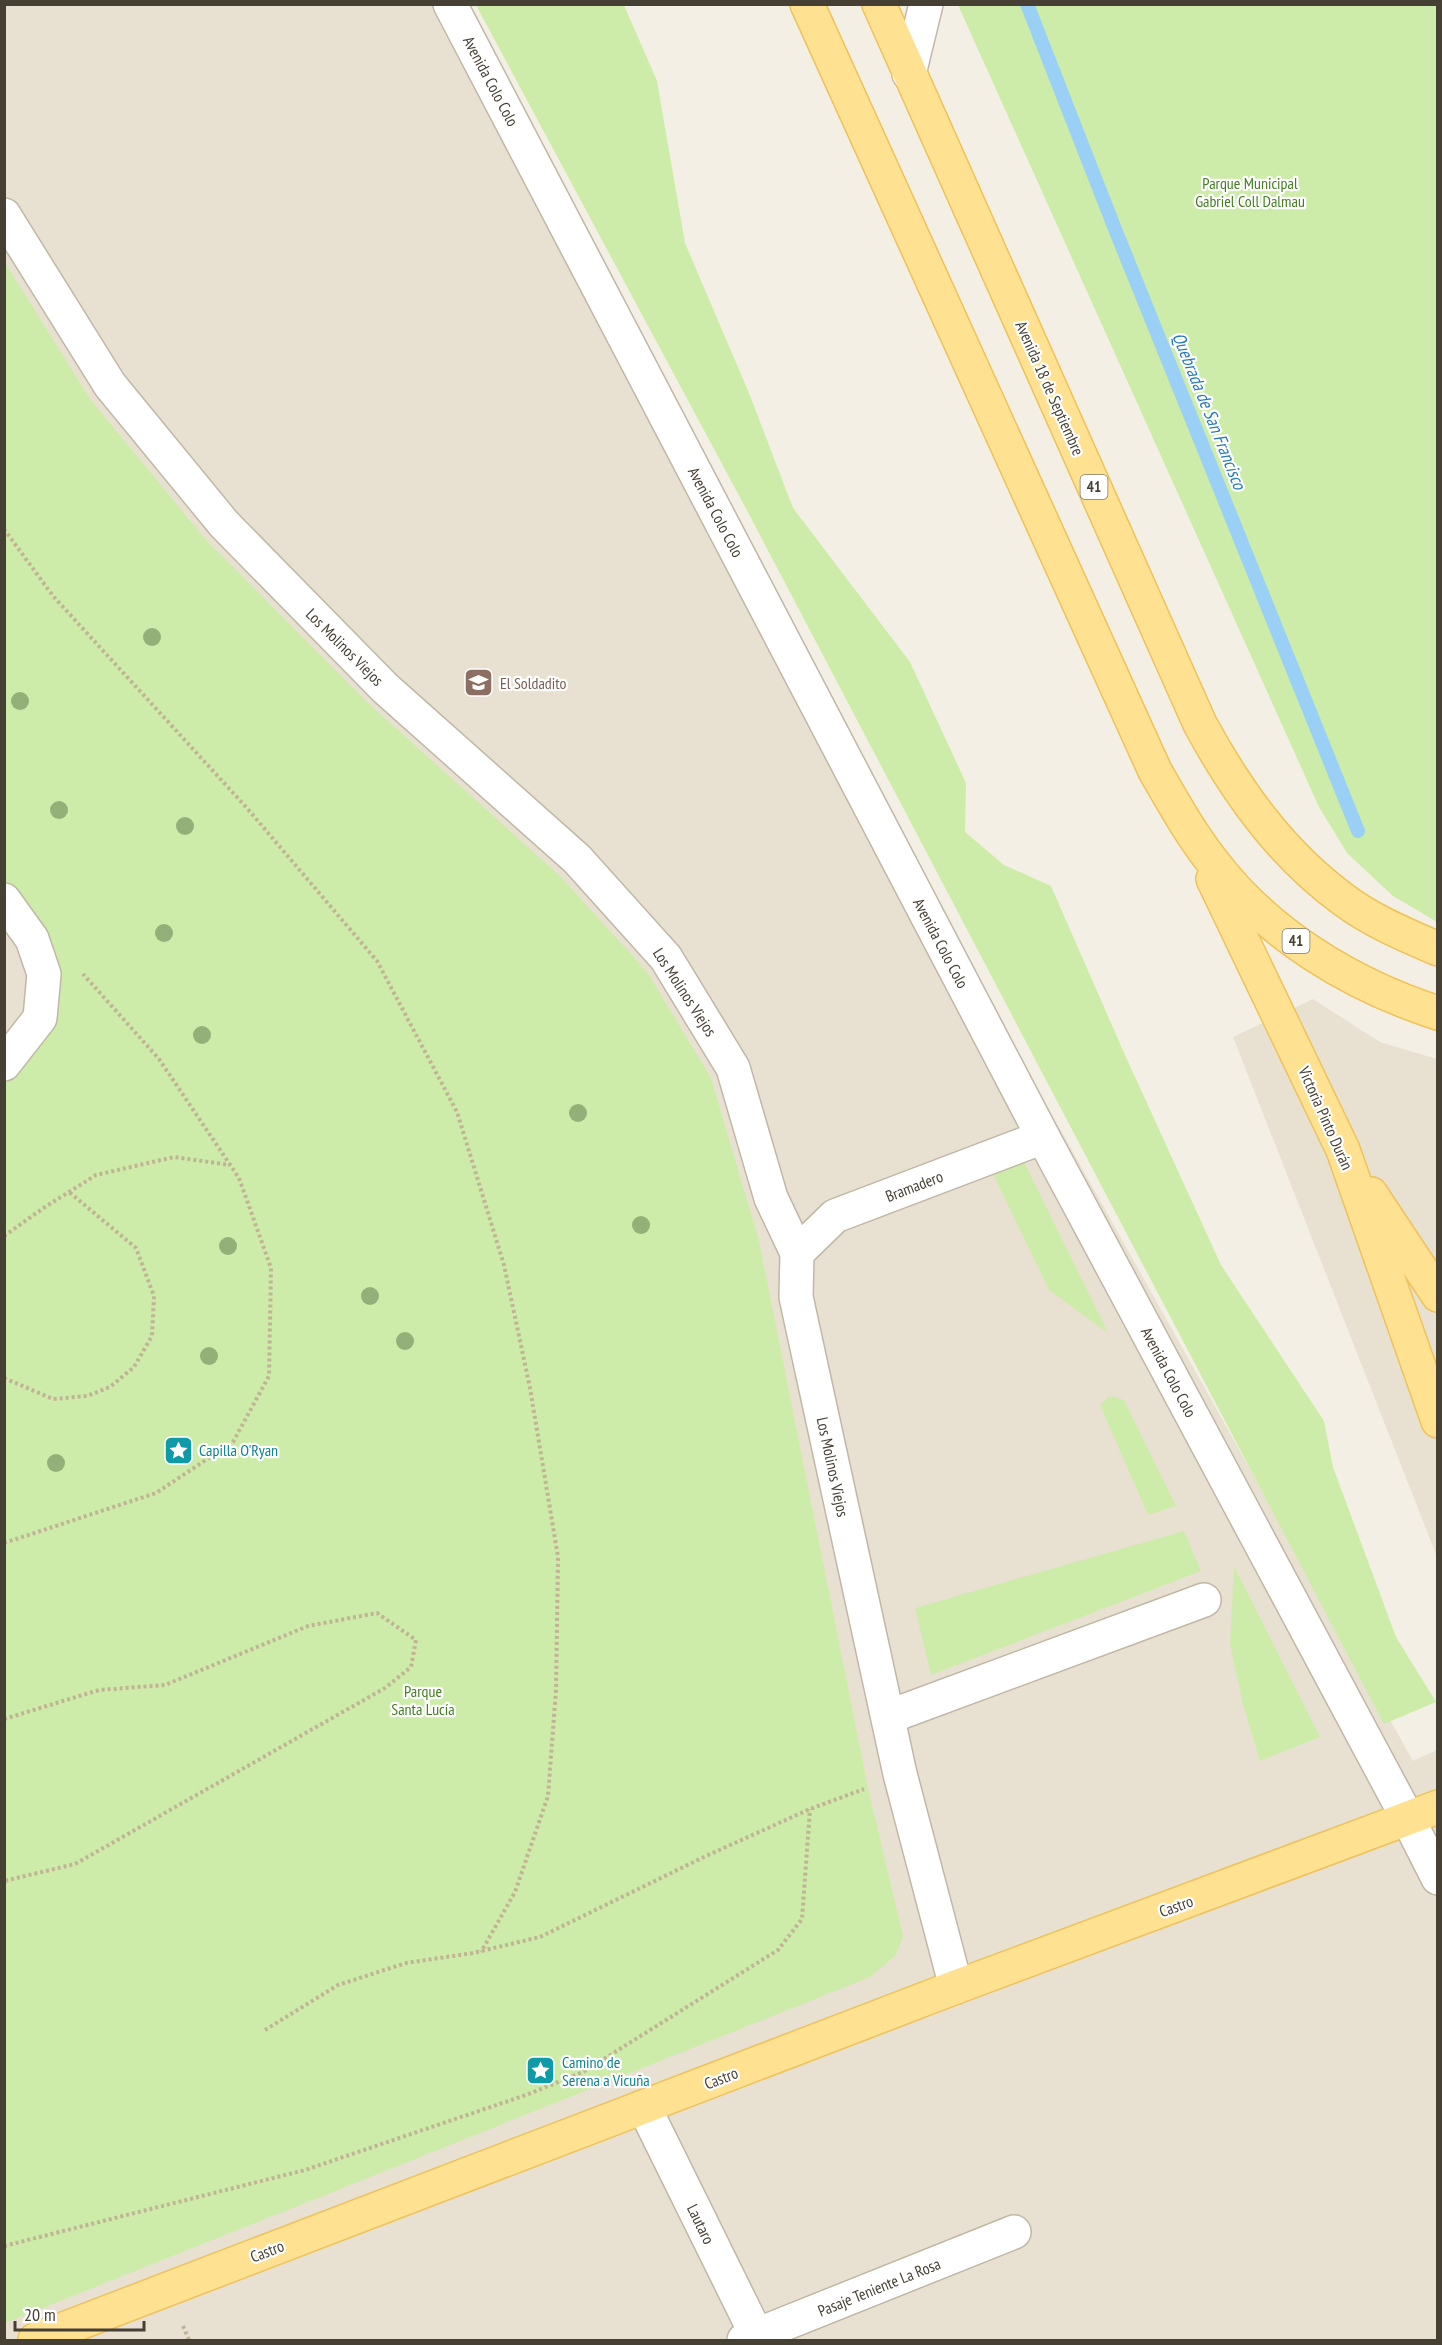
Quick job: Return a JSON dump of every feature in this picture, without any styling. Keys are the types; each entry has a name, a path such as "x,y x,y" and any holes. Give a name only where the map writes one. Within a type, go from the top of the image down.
{"main road":[{"name":"41","path":"807,4 1155,771 1187,826 1212,862 1241,895 1289,937 1347,974 1404,1002 1437,1013"},
{"name":"Avenida 18 de Septiembre","path":"879,4 1200,724 1221,764 1243,798 1269,830 1292,855 1345,901 1377,920 1437,949"},
{"name":"Victoria Pinto Durán","path":"1187,826 1342,1150 1437,1421"},
{"path":"1342,1150 1437,1295"},
{"name":"Castro","path":"35,2340 956,1987 1423,1813"}],"street":[{"name":"Avenida Colo Colo","path":"450,4 1043,1137 1423,1813 1437,1878"},
{"path":"909,74 926,4"},
{"name":"Los Molinos Viejos","path":"4,215 110,385 224,524 385,688 577,859 666,958 733,1068 771,1198 797,1253 796,1297 900,1774 956,1987"},
{"path":"4,900 32,939 44,974 40,1018 4,1064"},
{"name":"Bramadero","path":"797,1253 835,1216 1043,1137"},
{"path":"888,1717 1204,1600"},
{"name":"Lautaro","path":"644,2107 753,2339"},
{"name":"Pasaje Teniente La Rosa","path":"753,2339 1014,2232"}],"path":[{"path":"4,529 53,596 246,807 377,961 458,1112 504,1265 530,1388 558,1557 556,1690 548,1796 515,1892 481,1952"},
{"path":"4,1543 156,1493 233,1442 269,1376 271,1268 239,1178 159,1059 82,972"},
{"path":"4,1236 96,1175 174,1157 231,1166"},
{"path":"4,1378 53,1400 87,1396 110,1387 134,1366 152,1336 154,1296 136,1248 69,1192"},
{"path":"4,1719 99,1690 165,1685 308,1626 377,1612 416,1640 411,1667 385,1689 75,1864 4,1881"},
{"path":"265,2030 338,1985 406,1963 481,1952 540,1937 706,1856 810,1809 900,1774"},
{"path":"4,2246 305,2170 526,2095 582,2072 778,1950 802,1919 810,1809"}],"shaded area":[{"path":"5,5 444,5 1054,1118 1413,1761 1437,1750 1437,2340 5,2340"},
{"path":"1313,999 1380,1042 1437,1059 1437,1557 1233,1037"}],"green space":[{"path":"476,5 624,5 657,81 685,243 749,393 793,508 910,662 966,783 965,832 1004,865 1051,886 1221,1265 1324,1421 1333,1467 1396,1637 1436,1702 1384,1724 751,518"},
{"name":"Parque Municipal Gabriel Coll Dalmau","path":"958,5 1437,5 1437,922 1393,896 1347,853 1319,807"},
{"name":"Parque Santa Lucía","path":"4,261 90,399 206,540 369,704 560,876 647,972 711,1078 759,1241 868,1788 903,1936 896,1955 870,1977 5,2323 4,1064 40,1018 5,900"},
{"path":"1024,1162 1108,1333 1049,1290 993,1174"},
{"path":"1109,1396 1124,1400 1176,1506 1148,1515 1100,1405"},
{"path":"1184,1531 1201,1571 931,1675 915,1608"},
{"path":"1234,1566 1320,1737 1260,1761 1243,1705 1230,1644"}],"waterway":[{"name":"Quebrada de San Francisco","path":"1027,4 1113,224 1358,831"}],"place":[{"name":"El Soldadito","path":"479,683"},
{"name":"Capilla O'Ryan","path":"178,1450"},
{"name":"Camino de Serena a Vicuña","path":"541,2071"}]}
